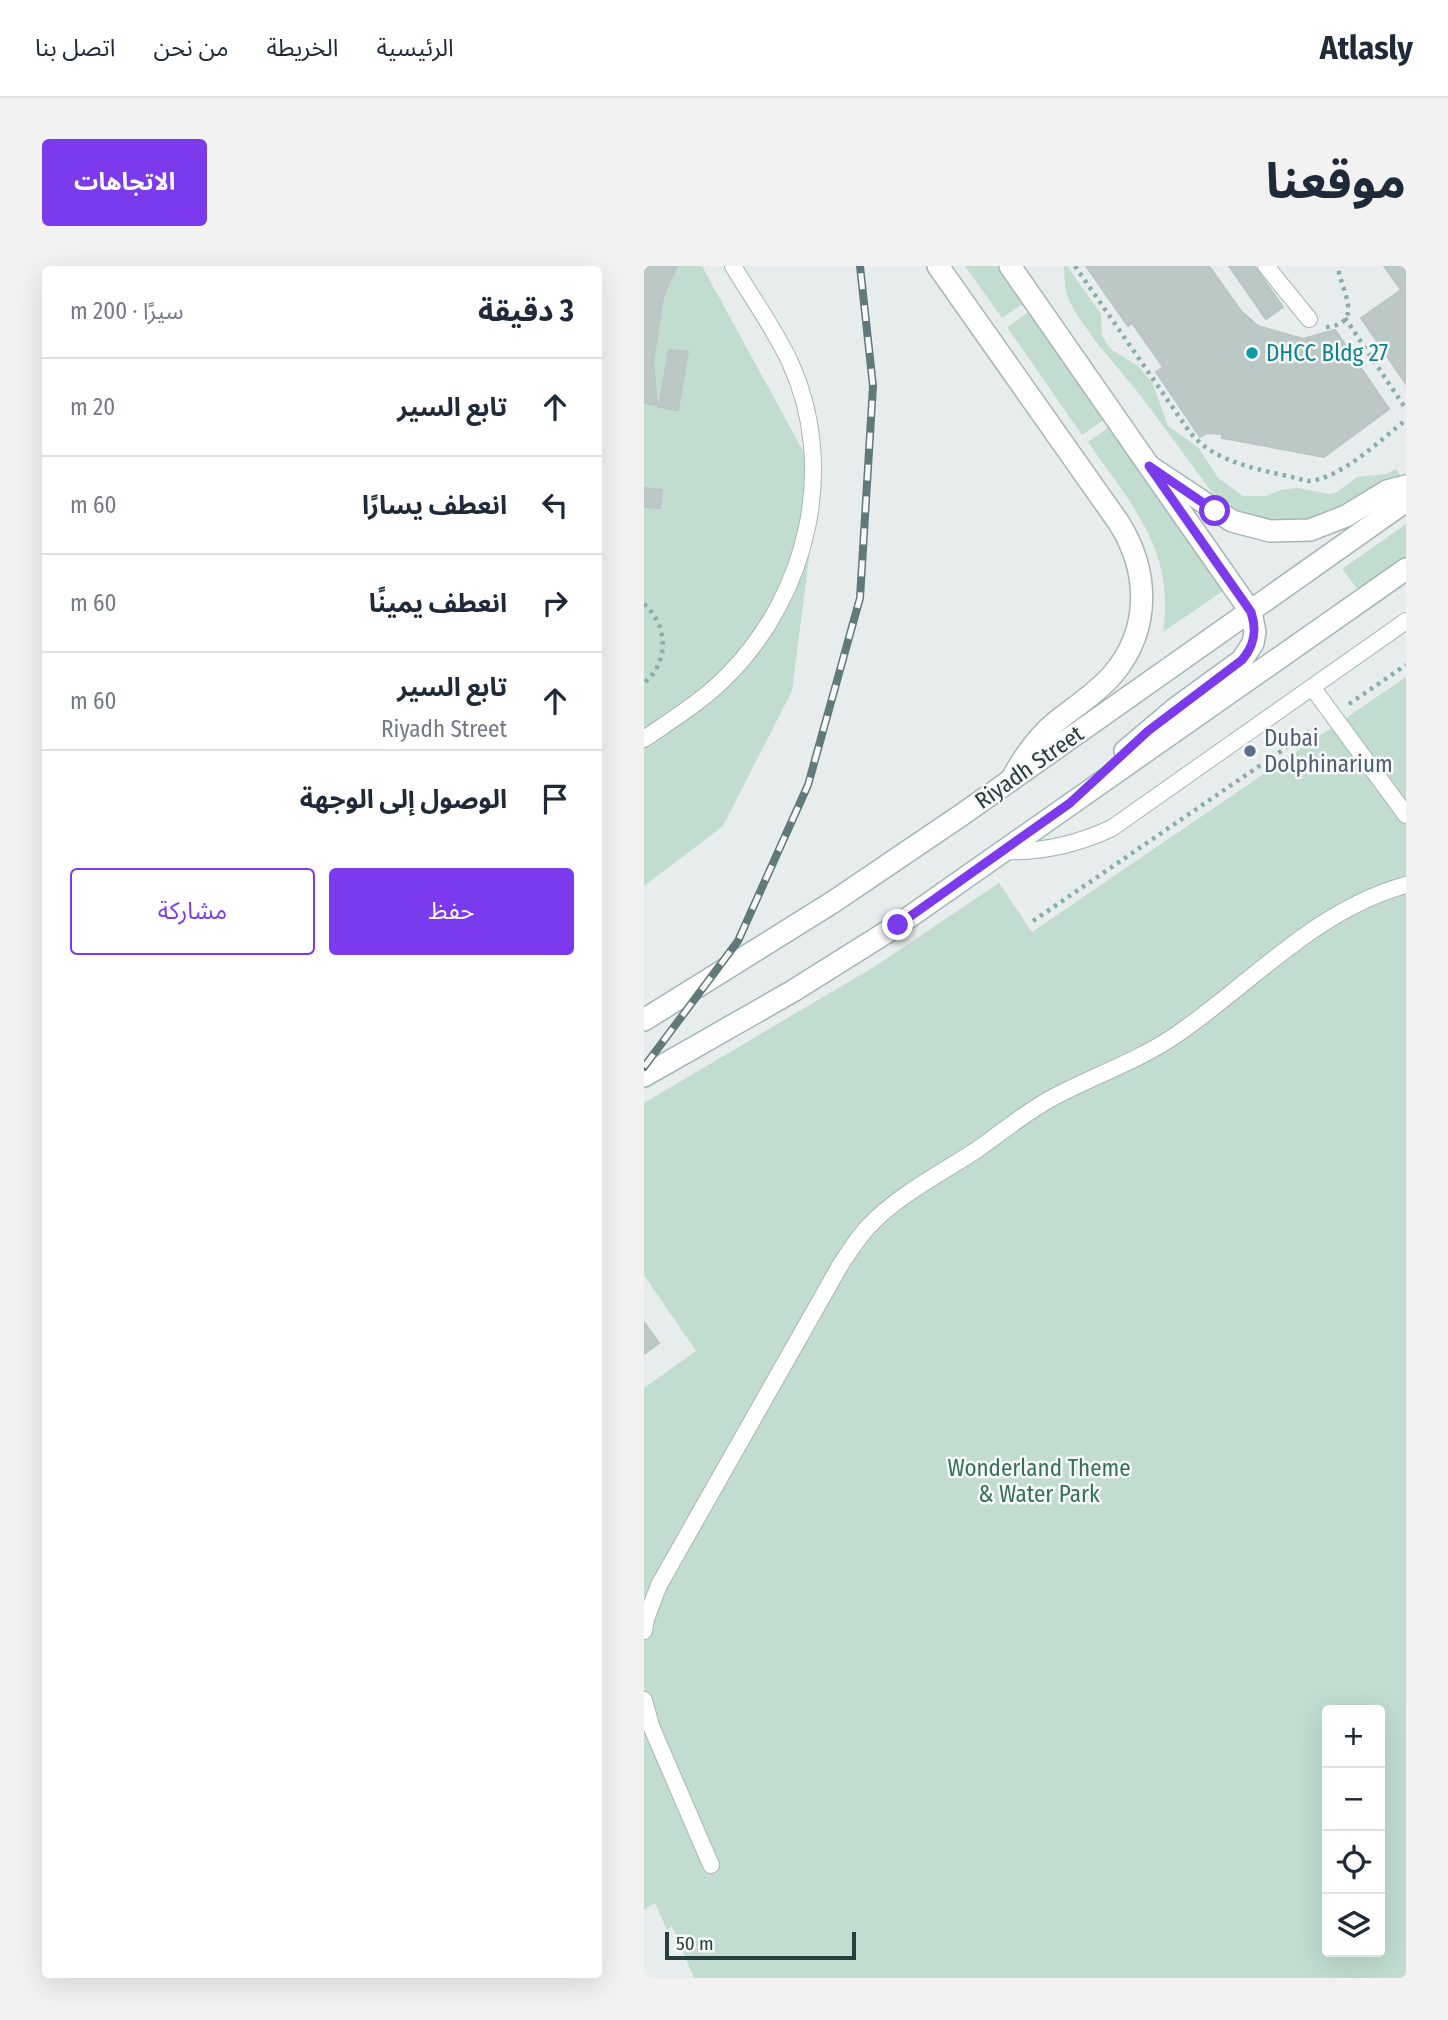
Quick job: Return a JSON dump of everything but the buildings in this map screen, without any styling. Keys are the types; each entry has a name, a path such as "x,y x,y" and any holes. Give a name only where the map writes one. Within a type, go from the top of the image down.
{"main road":[{"path":"938,266 1119,523 1130,541 1142,579 1140,619 1135,639 1126,657 1100,688 1055,723 1038,740 1011,780"},
{"path":"1010,266 1251,612 1255,632 1253,643 1242,660 1148,731 1070,803"},
{"path":"1149,466 1232,521 1270,531 1290,532 1329,524 1373,498 1406,486"},
{"name":"Riyadh Street","path":"644,1020 832,902 1011,780 1406,501"},
{"path":"644,1076 840,962 932,901 1406,569"}],"lane":[{"path":"644,739 695,704 727,677 755,645 779,609 796,571 807,530 813,488 812,445 804,403 790,363 767,319 733,266"},
{"path":"1268,268 1310,319"},
{"path":"1000,851 1046,850 1091,838 1112,828 1406,621"},
{"path":"1312,687 1406,815"},
{"path":"644,1631 659,1585 841,1264 870,1226 898,1203 1050,1098 1173,1037 1212,1009 1278,954 1346,908 1380,892 1406,885"},
{"path":"644,1700 651,1726 711,1865"}],"path":[{"path":"1075,266 1189,430 1197,440 1217,455 1308,481 1319,480 1337,472 1406,420"},
{"path":"1310,319 1318,325 1329,327 1339,324 1345,318 1349,308 1348,298 1338,266"},
{"path":"1345,318 1406,409"},
{"path":"644,604 660,624 663,640 663,652 657,670 644,683"},
{"path":"1033,920 1406,665"}],"green space":[{"path":"644,266 702,266 819,480 792,691 723,826 644,886"},
{"path":"965,266 999,266 1024,303 1002,318"},
{"path":"1064,266 1067,266 1101,314 1102,335 1106,343 1112,350 1138,366 1153,384 1168,426 1198,447 1218,478 1243,496 1266,496 1280,490 1298,488 1329,494 1337,492 1357,477 1386,474 1396,469 1400,475 1344,512 1328,519 1273,524 1239,512 1211,491 1141,396 1096,342 1068,298"},
{"path":"1030,311 1105,419 1082,435 1007,327"},
{"path":"1109,427 1223,591 1163,632 1163,576 1156,552 1134,508 1088,442"},
{"path":"1406,524 1406,557 1359,591 1342,569"},
{"name":"Wonderland Theme & Water Park","path":"1406,677 1406,1978 694,1978 672,1926 667,1930 655,1903 644,1910 644,1388 696,1351 644,1275 644,1103 877,965 999,883 1032,932"}],"railway":[{"path":"644,1067 738,941 808,785 860,598 873,386 860,266"}],"place":[{"name":"DHCC Bldg 27","path":"1252,353"},
{"name":"Dubai Dolphinarium","path":"1250,751"}],"route":[{"path":"898,925 1070,803 1148,731 1249,652 1255,632 1251,612 1149,466 1215,511"}]}
